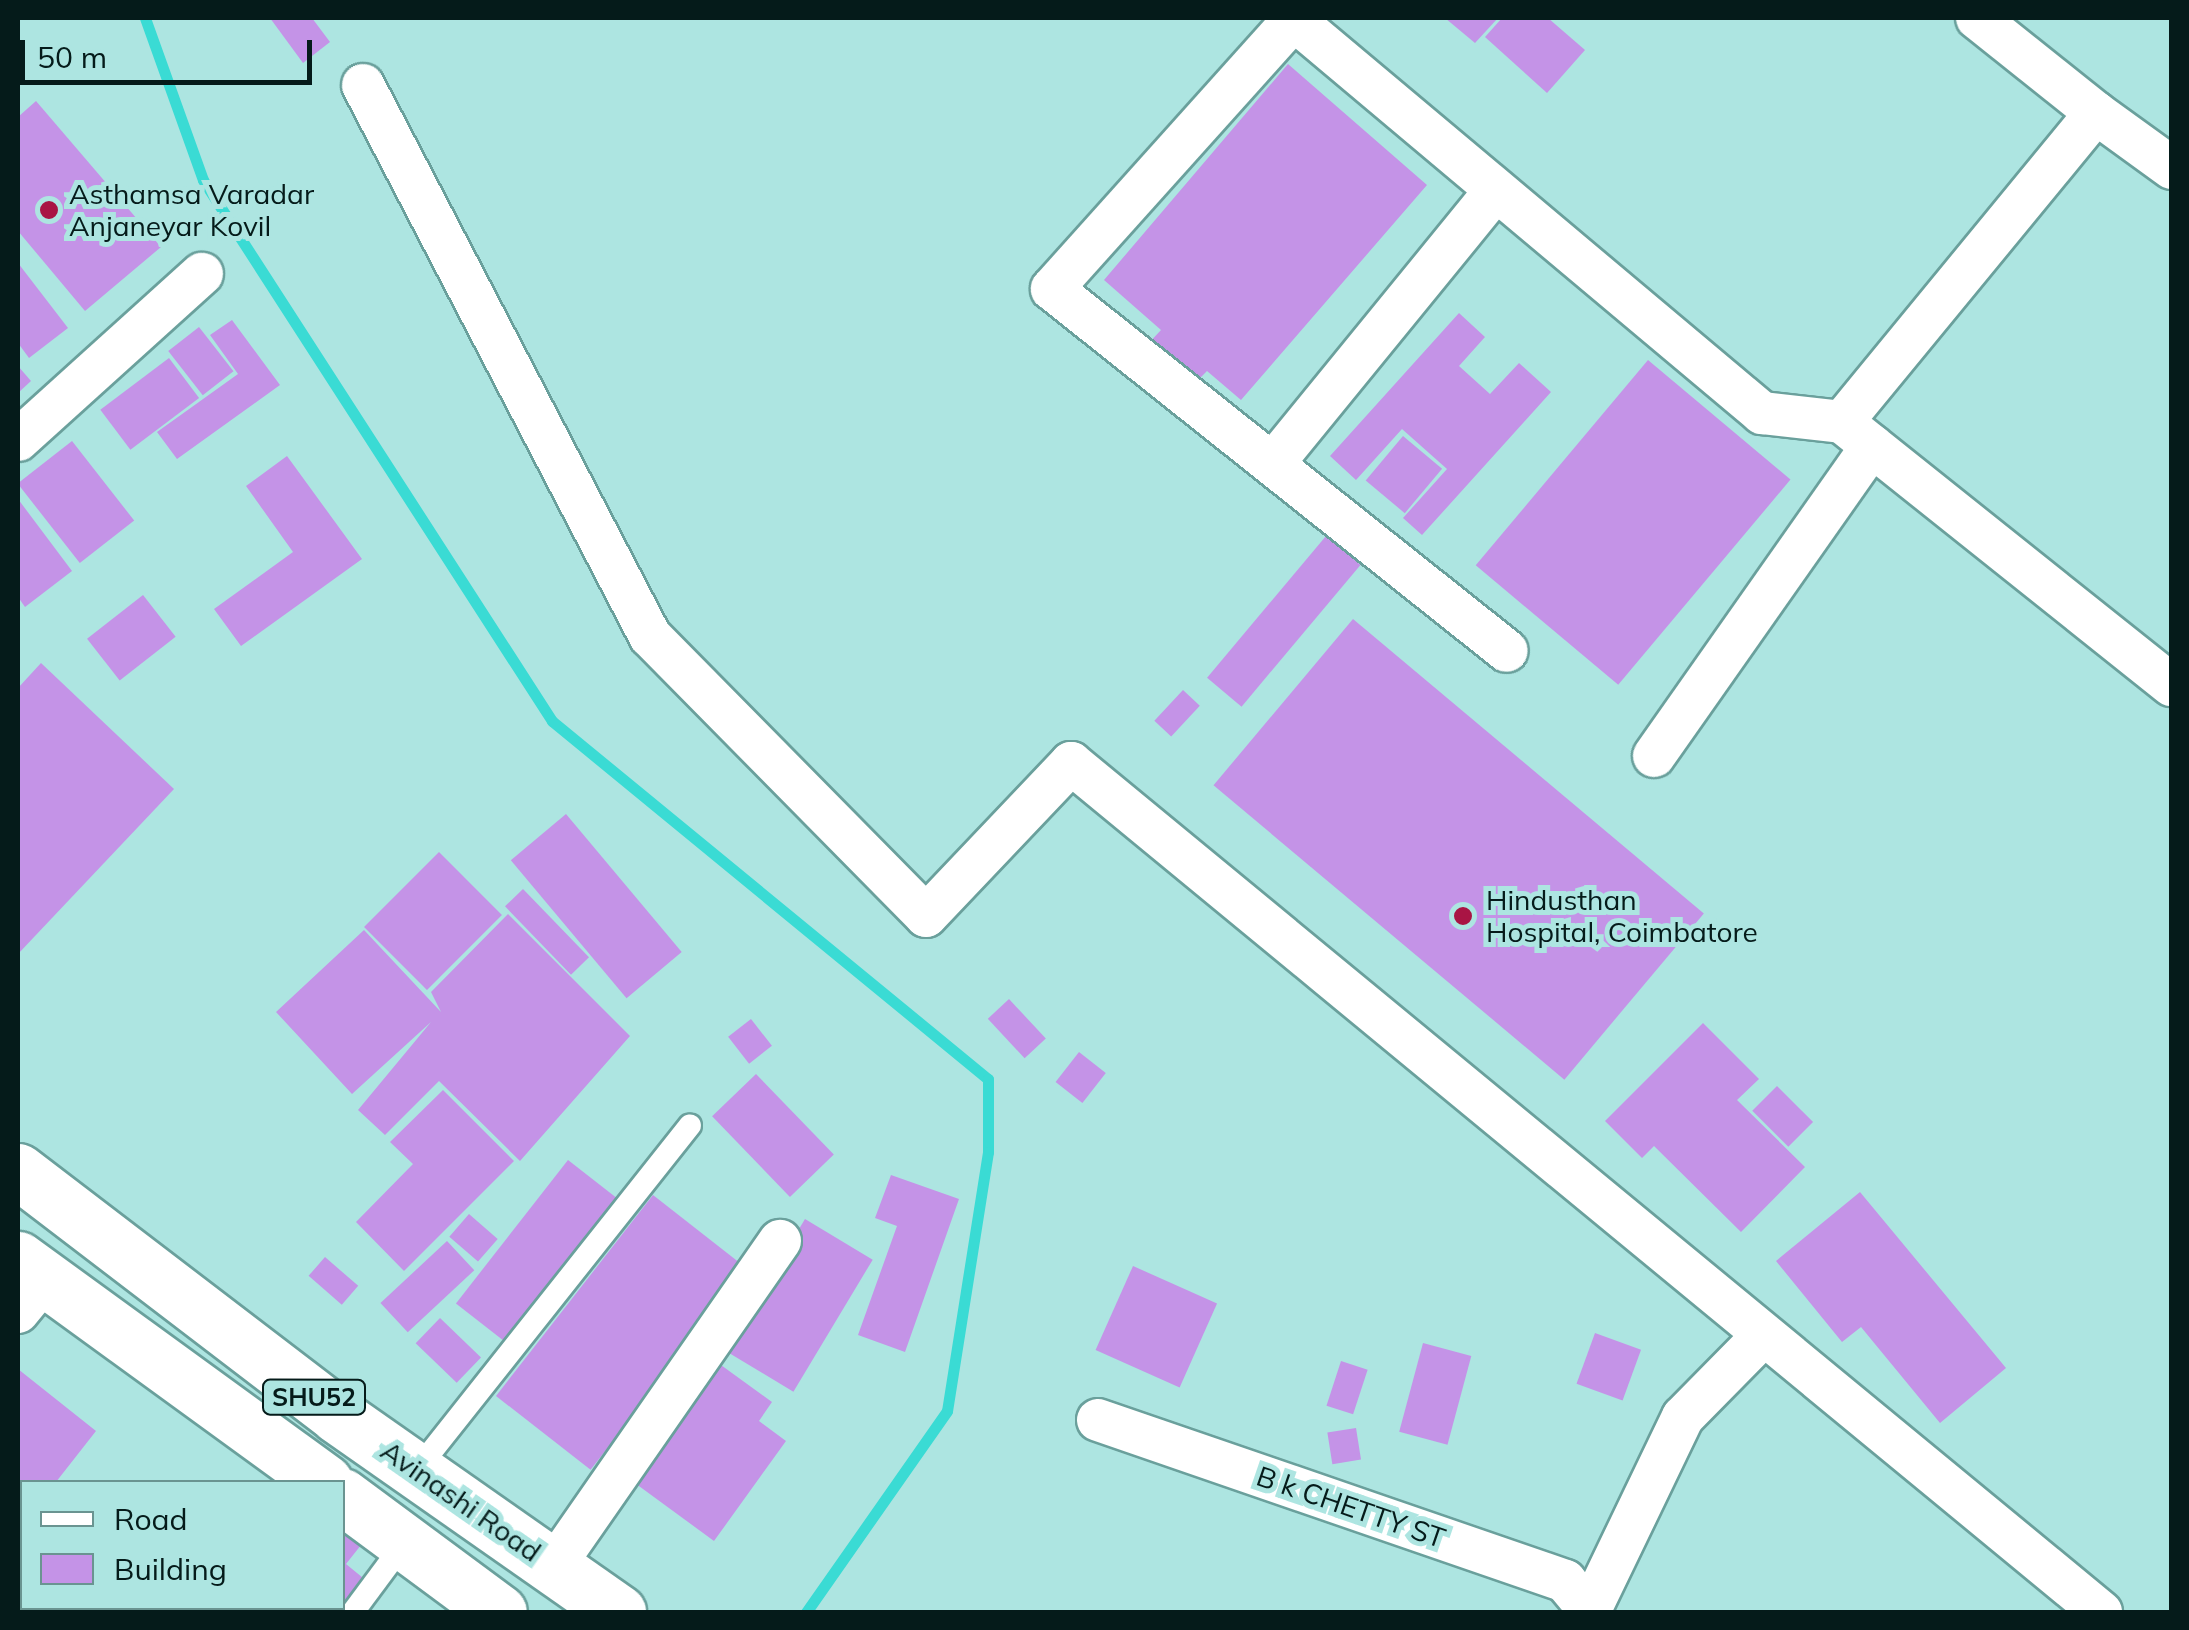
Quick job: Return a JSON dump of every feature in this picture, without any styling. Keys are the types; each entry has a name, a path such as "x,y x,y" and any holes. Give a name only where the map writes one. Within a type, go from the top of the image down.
{"main road":[{"name":"Avinashi Road","path":"18,1171 416,1471 618,1612"},
{"name":"SHU52","path":"27,1283 321,1480"},
{"path":"345,1498 499,1612"}],"street":[{"path":"1508,651 1275,461 1052,289 1294,18 1494,194 1762,413 1857,434 2172,685"},
{"path":"1977,18 2172,168"},
{"path":"363,85 650,636 926,916 1071,763 2102,1612"},
{"path":"1654,756 1857,434 2096,113"},
{"path":"1275,461 1494,194"},
{"path":"18,440 202,274"},
{"path":"554,1566 780,1241"},
{"path":"1591,1610 1682,1417 1764,1335"},
{"name":"B k CHETTY ST","path":"1098,1420 1564,1580 1591,1610"}],"lane":[{"path":"416,1471 690,1125"},
{"path":"353,1612 405,1542"}],"building":[{"path":"270,18 312,18 330,42 303,63"},
{"path":"1445,18 1498,18 1475,43"},
{"path":"1502,18 1548,18 1585,50 1547,93 1485,37"},
{"path":"1288,64 1427,185 1241,400 1207,371 1193,385 1147,345 1161,330 1104,280"},
{"path":"36,101 161,247 85,311 18,231 18,117"},
{"path":"18,263 68,328 29,358 18,343"},
{"path":"1459,313 1485,337 1459,366 1490,394 1519,363 1551,392 1422,535 1403,518 1447,469 1402,429 1356,480 1330,456"},
{"path":"232,320 280,385 177,459 157,432 238,374 210,335"},
{"path":"199,327 233,371 203,395 168,351"},
{"path":"169,358 199,398 130,450 100,410"},
{"path":"1648,360 1790,480 1618,685 1476,565"},
{"path":"18,366 31,381 18,393"},
{"path":"1403,436 1442,469 1405,513 1366,480"},
{"path":"72,441 134,521 80,563 18,484"},
{"path":"287,456 362,559 241,646 214,609 293,552 246,486"},
{"path":"18,499 72,571 25,607 18,597"},
{"path":"1326,536 1360,565 1242,707 1207,678"},
{"path":"143,595 176,637 120,680 87,639"},
{"path":"1353,619 1704,913 1564,1080 1214,785"},
{"path":"41,663 174,789 18,954 18,688"},
{"path":"1183,690 1200,706 1171,736 1154,721"},
{"path":"566,814 682,952 627,998 511,860"},
{"path":"439,852 502,915 427,990 364,927"},
{"path":"523,889 589,957 571,975 505,906"},
{"path":"508,914 630,1036 520,1161 439,1081 385,1135 358,1110 431,1022 352,1094 276,1012 364,930 441,1012 431,992"},
{"path":"1009,999 1046,1038 1025,1058 988,1019"},
{"path":"751,1019 772,1046 749,1064 728,1037"},
{"path":"1703,1023 1759,1079 1737,1100 1805,1167 1741,1232 1654,1146 1642,1158 1605,1121"},
{"path":"1079,1052 1106,1073 1082,1103 1056,1082"},
{"path":"756,1074 834,1155 790,1197 712,1116"},
{"path":"1777,1086 1813,1122 1788,1147 1752,1111"},
{"path":"443,1090 514,1161 404,1271 356,1222 413,1164 390,1142"},
{"path":"568,1160 616,1198 504,1341 456,1303"},
{"path":"891,1175 959,1199 905,1352 858,1335 897,1226 875,1218"},
{"path":"1860,1192 2006,1368 1940,1423 1861,1327 1842,1342 1776,1261"},
{"path":"653,1195 748,1269 591,1470 496,1396"},
{"path":"469,1214 498,1239 478,1262 449,1237"},
{"path":"805,1219 873,1260 793,1392 726,1351"},
{"path":"447,1241 474,1270 408,1332 380,1303"},
{"path":"325,1257 358,1286 342,1305 309,1276"},
{"path":"1133,1266 1217,1303 1180,1387 1096,1350"},
{"path":"440,1318 481,1358 457,1383 416,1343"},
{"path":"1595,1333 1641,1350 1623,1401 1577,1384"},
{"path":"1423,1343 1471,1356 1447,1445 1399,1432"},
{"path":"714,1360 772,1402 759,1421 786,1441 714,1541 628,1478"},
{"path":"1341,1361 1368,1370 1353,1414 1326,1406"},
{"path":"18,1369 96,1431 58,1480 20,1480 18,1531"},
{"path":"1356,1428 1361,1460 1332,1464 1327,1433"},
{"path":"345,1524 365,1540 346,1564 368,1582 344,1612 274,1612 345,1610"}],"waterway":[{"path":"145,18 203,180 552,721 988,1079 988,1152 947,1411 806,1612"}],"place":[{"name":"Asthamsa Varadar Anjaneyar Kovil","path":"49,210"},
{"name":"Hindusthan Hospital, Coimbatore","path":"1463,916"}]}
